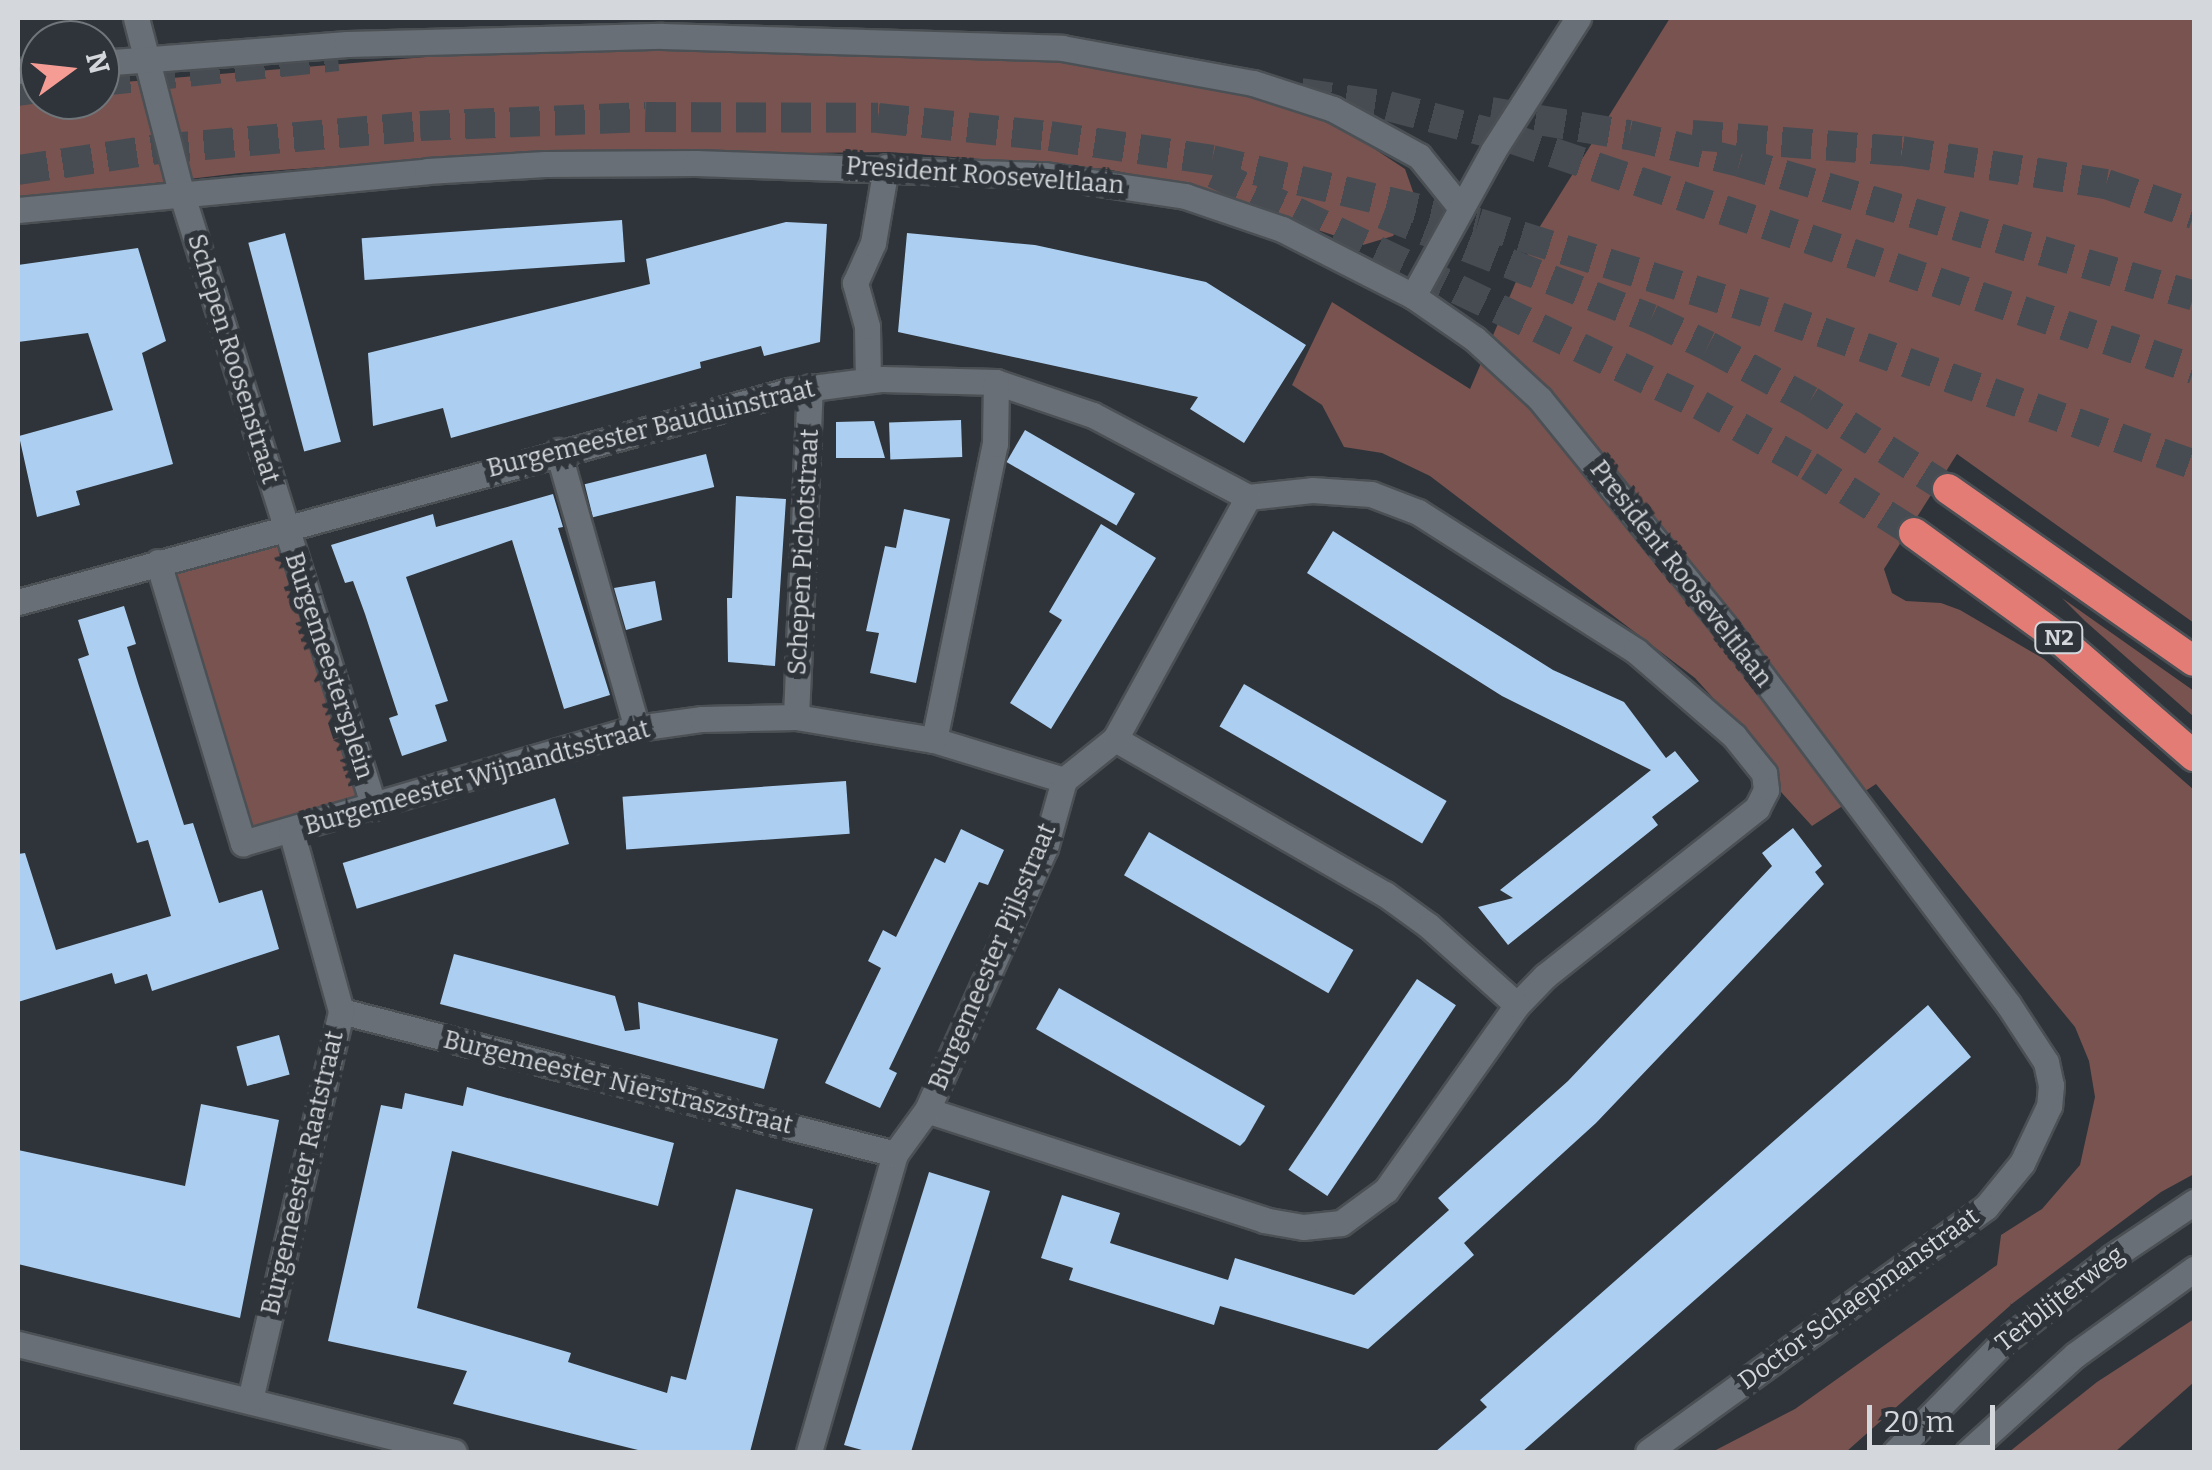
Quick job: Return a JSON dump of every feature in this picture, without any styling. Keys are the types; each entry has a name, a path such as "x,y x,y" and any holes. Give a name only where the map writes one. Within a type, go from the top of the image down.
{"highway":[{"name":"N2","path":"1948,489 2194,660"},
{"name":"N2","path":"1914,533 2056,636 2194,756"}],"street":[{"name":"Schepen Roosenstraat","path":"136,18 181,192 284,526"},
{"path":"1413,296 1558,44 1578,18"},
{"path":"120,61 446,42 861,28 1062,48 1171,65 1298,94 1408,148 1430,165 1462,208"},
{"name":"President Rooseveltlaan","path":"18,210 181,192 545,164 886,167 1098,180 1184,196 1282,229 1413,296 1498,358 1560,422 1844,783 2008,1004 2046,1062"},
{"path":"868,380 868,326 855,283 873,242 886,167"},
{"name":"Burgemeester Bauduinstraat","path":"18,602 558,451 810,387 868,380 996,382 1093,415 1248,497"},
{"path":"934,740 995,444 996,382"},
{"name":"Schepen Pichotstraat","path":"796,718 810,387"},
{"path":"558,451 637,728"},
{"path":"927,1110 1265,1220 1323,1227 1342,1223 1365,1210 1386,1190 1517,1005 1546,976 1756,808 1766,790 1760,765 1748,750 1636,651 1418,512 1371,494 1312,490 1248,497 1114,739 1064,780"},
{"name":"Burgemeestersplein","path":"284,526 374,807"},
{"name":"Burgemeester Wijnandtsstraat","path":"158,562 243,843 637,728 702,719 796,718 934,740 1064,780"},
{"path":"1114,739 1386,894 1429,926 1517,1005"},
{"name":"Burgemeester Pijlsstraat","path":"809,1452 894,1154 927,1110 1046,848 1064,780"},
{"name":"Burgemeester Raatstraat","path":"250,1400 341,1011 291,831"},
{"name":"Burgemeester Nierstraszstraat","path":"341,1011 894,1154"},
{"name":"Doctor Schaepmanstraat","path":"1648,1452 1986,1207 2022,1162 2049,1106 2051,1085 2046,1062"},
{"name":"Terblijterweg","path":"1895,1452 2002,1343 2112,1257 2194,1202"},
{"path":"1968,1452 2074,1355 2194,1269"},
{"path":"18,1344 454,1452"}],"shaded area":[{"path":"1670,18 2194,18 2194,623 1957,454 1884,569 1892,593 1906,601 1941,603 1960,610 2044,659 2194,790 2194,1174 2161,1192 2013,1303 1846,1452 1712,1452 1795,1409 1997,1265 2001,1235 2042,1209 2080,1165 2095,1097 2089,1061 2075,1027 1876,784 1812,826 1781,792 1770,761 1695,678 1430,476 1382,453 1344,447 1322,405 1292,385 1332,302 1470,389 1539,228"},
{"path":"890,50 1078,62 1221,85 1329,119 1405,169 1416,200 1393,236 1363,245 1176,183 1106,169 889,152 462,157 240,173 18,199 18,94 20,120 120,120 120,82 498,51"},
{"path":"277,535 365,805 255,841 168,571"},
{"path":"2062,598 2194,691 2194,717 2085,621"},
{"path":"2194,1319 2194,1382 2115,1452 2009,1452 2097,1382"}],"building":[{"path":"622,220 625,262 365,280 362,238"},
{"path":"786,222 827,224 820,342 764,356 761,346 700,362 701,368 451,438 443,408 373,426 368,353 650,284 646,259"},
{"path":"285,233 341,442 304,451 248,243"},
{"path":"907,233 1035,245 1206,282 1306,345 1244,443 1190,409 1198,397 898,332"},
{"path":"138,248 166,341 142,353 173,464 76,491 80,505 37,517 19,436 113,410 88,333 18,342 18,265"},
{"path":"961,420 962,457 890,459 889,423"},
{"path":"874,421 885,458 836,458 836,422"},
{"path":"1025,430 1135,494 1116,526 1006,462"},
{"path":"706,454 714,487 593,517 585,484"},
{"path":"553,494 563,527 558,528 610,695 564,709 512,540 406,577 448,701 435,705 447,741 402,756 389,718 398,715 365,614 353,581 345,583 331,545 433,514 436,527"},
{"path":"736,496 786,499 775,666 728,662 727,598 732,598"},
{"path":"904,509 950,519 916,683 870,673 879,633 866,631 885,546 896,548"},
{"path":"1101,524 1156,558 1051,729 1010,703 1062,620 1049,612"},
{"path":"1333,531 1553,670 1624,702 1666,758 1675,751 1699,781 1652,817 1658,825 1508,945 1478,907 1513,898 1500,890 1651,770 1502,696 1307,573"},
{"path":"655,581 662,620 626,630 614,588"},
{"path":"124,606 136,644 127,647 138,683 184,825 193,823 219,903 262,890 279,949 152,991 147,974 115,984 112,973 18,1002 18,854 25,853 56,950 171,916 148,840 137,843 78,659 89,655 78,620"},
{"path":"1244,684 1447,801 1422,843 1220,726"},
{"path":"846,781 850,834 626,849 623,797"},
{"path":"555,798 569,844 357,909 343,863"},
{"path":"1793,828 1822,866 1815,872 1824,884 1596,1123 1464,1243 1474,1255 1368,1349 1220,1306 1214,1325 1069,1280 1073,1268 1041,1258 1062,1195 1120,1213 1110,1243 1228,1280 1235,1258 1354,1295 1449,1210 1438,1198 1568,1081 1772,866 1762,853"},
{"path":"961,829 1004,850 988,885 979,882 949,944 889,1069 897,1073 880,1108 825,1083 881,968 868,961 883,930 896,937 935,858 945,863"},
{"path":"1149,832 1353,950 1328,993 1124,875"},
{"path":"454,954 615,996 625,1031 640,1029 638,1002 778,1039 764,1089 440,1004"},
{"path":"1417,979 1456,1005 1327,1196 1288,1170"},
{"path":"1059,988 1265,1106 1245,1141 1240,1146 1036,1029"},
{"path":"1928,1005 1971,1057 1522,1452 1435,1452 1487,1407 1480,1400"},
{"path":"279,1035 290,1075 247,1086 236,1046"},
{"path":"467,1087 674,1143 658,1206 452,1151 417,1308 571,1353 568,1362 667,1393 671,1376 686,1380 736,1189 813,1209 750,1452 646,1452 453,1404 467,1371 328,1341 381,1105 402,1109 405,1093 463,1106"},
{"path":"201,1104 279,1120 240,1318 18,1264 18,1150 185,1186"},
{"path":"929,1172 990,1191 911,1452 869,1452 844,1445"}],"tunnel":[{"path":"120,79 338,56"},
{"path":"1301,93 1388,106 1510,138 2194,369"},
{"path":"1491,112 1629,135 1740,162 2194,296"},
{"path":"18,170 159,149 420,126 646,117 878,118 1050,136 1212,160 1478,223 1779,317 2194,465"},
{"path":"1692,135 1902,151 2106,184 2194,214"},
{"path":"1214,173 1700,405 1809,466 1914,533"},
{"path":"1383,214 1651,319 1708,346 1810,401 1948,489"}]}
